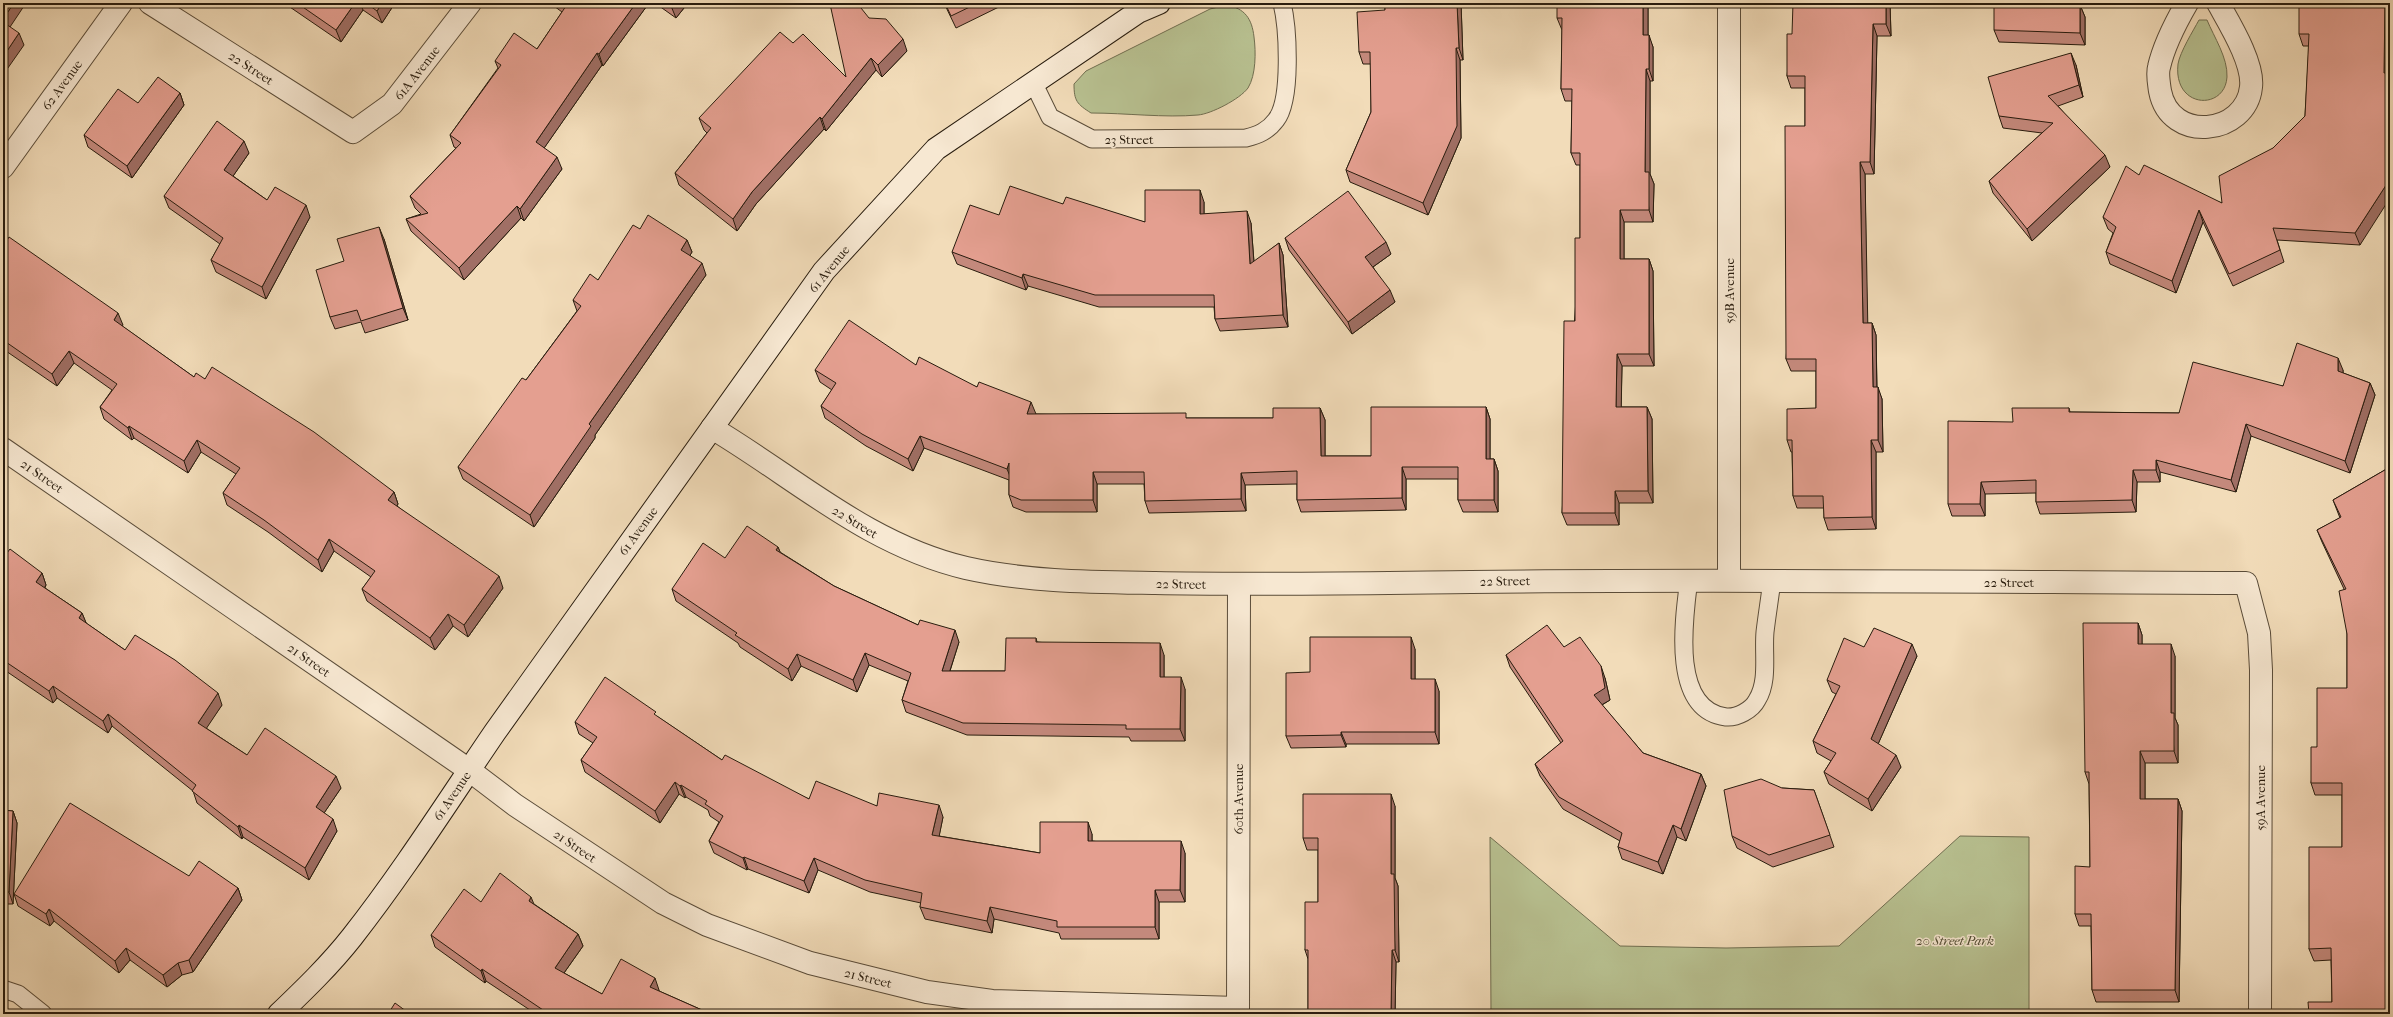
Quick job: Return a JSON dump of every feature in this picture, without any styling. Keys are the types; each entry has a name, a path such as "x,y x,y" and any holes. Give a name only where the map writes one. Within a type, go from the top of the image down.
{"street":[{"name":"62 Avenue","path":"3,167 121,3"},
{"name":"22 Street","path":"150,3 353,132"},
{"name":"61A Avenue","path":"353,132 392,104 470,3"},
{"path":"1033,82 1136,7 1159,3"},
{"name":"59B Avenue","path":"1729,3 1729,580"},
{"path":"2187,3 2158,68 2159,85 2162,101 2172,117 2185,125 2208,128 2226,122 2243,107 2251,87 2249,65 2229,22 2218,3"},
{"name":"61 Avenue","path":"279,1014 315,979 352,938 824,271 936,149 1033,82"},
{"name":"22 Street","path":"712,428 752,452 814,497 886,540 965,568 1030,578 1106,582 1239,585 1689,579 2246,583"},
{"name":"21 Street","path":"3,449 470,770 515,806 663,903 707,925 810,963 927,992 992,1001 1238,1011"},
{"name":"59A Avenue","path":"2246,583 2259,633 2261,670 2260,1014"},
{"name":"60th Avenue","path":"1238,1011 1239,585"}],"lane":[{"name":"23 Street","path":"1033,82 1050,117 1092,140 1246,138 1261,135 1277,120 1286,95 1286,21 1282,3"},
{"path":"1689,579 1682,633 1688,681 1697,699 1709,711 1727,717 1742,714 1757,701 1764,680 1765,633 1772,580"},
{"path":"3,989 18,994 42,1014"}],"green space":[{"path":"1226,5 1233,6 1246,15 1253,31 1255,43 1253,77 1248,88 1239,97 1210,112 1185,116 1091,113 1077,102 1074,84 1086,71 1210,9"},
{"path":"2199,20 2207,20 2223,55 2227,70 2224,88 2218,96 2209,100 2200,100 2191,97 2183,90 2179,79 2179,59"},
{"name":"20 Street Park","path":"1960,836 2029,837 2029,1014 1491,1014 1490,837 1620,946 1726,948 1839,946"}],"building":[{"path":"3,3 14,3 3,19"},
{"path":"297,3 355,3 336,30"},
{"path":"366,3 382,3 377,11"},
{"path":"562,3 636,3 599,54 597,53 536,142 557,157 520,209 517,206 459,268 406,219 428,213 410,196 461,143 450,135 501,65 495,61 514,33 537,49 566,6"},
{"path":"667,3 674,3 671,6"},
{"path":"831,3 857,3 869,18 886,19 903,39 878,65 871,58 822,119 820,117 752,192 733,219 675,173 711,128 699,118 780,32 793,43 803,34 846,77"},
{"path":"945,3 978,3 951,16"},
{"path":"1385,3 1457,3 1459,48 1456,48 1457,126 1423,203 1346,170 1371,112 1370,52 1359,52 1357,12 1385,10"},
{"path":"1557,3 1643,3 1643,35 1649,35 1649,69 1646,69 1645,172 1649,172 1649,210 1620,210 1620,259 1649,259 1649,354 1617,354 1616,407 1647,407 1648,491 1615,491 1615,513 1562,513 1564,321 1575,321 1575,238 1580,238 1580,153 1571,153 1572,89 1561,89 1562,18 1557,18"},
{"path":"1793,3 1886,3 1886,24 1873,24 1870,162 1860,162 1863,323 1872,323 1873,387 1878,387 1878,440 1871,440 1872,517 1824,518 1823,496 1793,496 1792,440 1787,440 1787,409 1816,408 1816,359 1786,359 1785,126 1805,126 1805,76 1787,76 1787,34 1792,34"},
{"path":"1994,3 2050,3 2080,5 2080,33 1994,30"},
{"path":"2385,3 2384,73 2390,73 2390,179 2355,233 2273,228 2280,250 2229,274 2199,210 2172,281 2106,252 2116,227 2103,217 2126,166 2139,175 2144,165 2222,203 2219,176 2273,148 2305,116 2309,34 2299,34 2299,4"},
{"path":"3,22 19,33 3,57"},
{"path":"2071,53 2079,85 2048,96 2105,155 2027,229 1989,181 2053,123 1999,116 1988,77"},
{"path":"158,77 180,93 127,166 84,135 118,89 138,103"},
{"path":"217,121 244,141 224,170 267,200 275,187 306,205 262,287 211,260 223,238 164,196"},
{"path":"1010,186 1063,204 1066,197 1145,222 1145,190 1200,190 1200,214 1247,211 1250,264 1279,243 1283,315 1215,319 1214,295 1095,295 1023,274 1022,278 952,252 970,205 999,215"},
{"path":"1348,191 1386,242 1365,257 1390,290 1348,322 1285,238"},
{"path":"648,215 687,240 681,250 702,263 589,424 591,426 530,515 458,467 522,378 526,380 581,306 573,300 590,274 598,280 633,225 640,229"},
{"path":"379,227 403,308 361,321 357,310 330,317 316,270 344,261 337,239"},
{"path":"9,237 118,313 114,320 194,377 196,373 205,379 212,367 314,432 394,492 388,500 499,576 464,625 448,614 430,638 362,589 375,571 329,539 318,560 264,520 223,493 240,468 197,440 184,461 129,426 128,428 100,407 117,384 69,351 52,374 3,340 3,247"},
{"path":"849,320 916,365 919,357 977,387 979,382 1031,402 1027,414 1186,413 1186,418 1273,418 1273,408 1320,408 1321,456 1371,456 1371,407 1486,407 1486,459 1494,459 1494,500 1458,500 1458,467 1402,467 1402,498 1297,500 1297,471 1241,473 1241,499 1145,501 1144,472 1093,472 1093,500 1021,500 1009,495 1009,463 1007,469 920,436 908,459 862,434 821,406 836,383 815,370"},
{"path":"2297,343 2338,358 2338,371 2370,383 2345,461 2246,424 2231,480 2156,460 2156,470 2133,470 2132,500 2036,502 2036,480 1981,482 1980,504 1948,504 1948,421 2013,422 2012,408 2069,408 2069,412 2179,413 2193,362 2283,386"},
{"path":"2390,467 2390,1014 2309,1014 2308,1002 2332,1002 2331,948 2309,949 2309,847 2342,847 2342,783 2311,783 2311,747 2317,747 2317,688 2347,688 2347,634 2339,591 2346,589 2317,530 2341,517 2333,500"},
{"path":"747,526 778,547 776,550 834,586 918,625 920,620 955,630 942,671 1005,671 1006,638 1036,638 1036,642 1160,643 1160,677 1181,677 1180,729 1126,729 1126,725 963,723 902,700 911,673 865,653 853,680 797,654 788,669 735,635 737,633 672,589 703,543 725,558"},
{"path":"10,549 42,573 36,582 82,613 79,618 125,650 135,635 175,660 218,693 198,723 247,755 265,728 336,776 316,807 333,819 305,868 239,825 238,827 192,791 196,785 108,714 103,721 53,686 49,691 3,660 3,558"},
{"path":"2083,623 2138,623 2138,644 2171,644 2171,713 2174,713 2174,751 2140,751 2140,799 2178,799 2175,990 2092,990 2091,914 2075,914 2075,866 2090,867 2089,772 2085,772"},
{"path":"1547,625 1564,647 1580,637 1601,666 1605,688 1594,695 1643,753 1701,774 1681,829 1673,825 1658,862 1618,847 1622,833 1559,797 1535,764 1563,741 1506,655"},
{"path":"1874,628 1912,644 1871,739 1896,755 1868,799 1824,772 1836,753 1813,741 1840,686 1827,680 1844,638 1864,647"},
{"path":"1310,637 1411,637 1411,679 1435,679 1435,732 1341,732 1341,735 1286,736 1286,673 1310,672"},
{"path":"605,677 656,712 654,714 722,760 725,755 809,799 816,781 877,806 879,793 939,805 932,835 1040,853 1040,822 1088,822 1088,841 1181,841 1180,890 1155,890 1155,927 1057,927 1057,921 990,907 987,921 920,907 922,893 865,880 814,858 804,881 744,857 743,858 709,841 723,816 705,804 707,801 681,785 680,786 675,782 655,811 581,760 597,737 575,722"},
{"path":"1761,779 1782,788 1814,790 1830,835 1769,855 1732,836 1724,790"},
{"path":"1303,794 1391,794 1391,874 1394,874 1395,950 1392,950 1391,1014 1334,1014 1334,1012 1308,1012 1308,950 1305,950 1305,902 1318,902 1318,838 1303,838"},
{"path":"70,803 189,876 199,861 238,888 189,960 178,963 163,975 126,948 115,961 49,909 46,914 14,894"},
{"path":"3,810 13,811 9,892 3,892"},
{"path":"500,873 531,897 529,901 578,934 555,968 602,994 621,959 655,978 650,987 711,1014 549,1014 482,969 481,971 431,935 464,889 481,902"},
{"path":"395,1003 410,1014 388,1014"}]}
